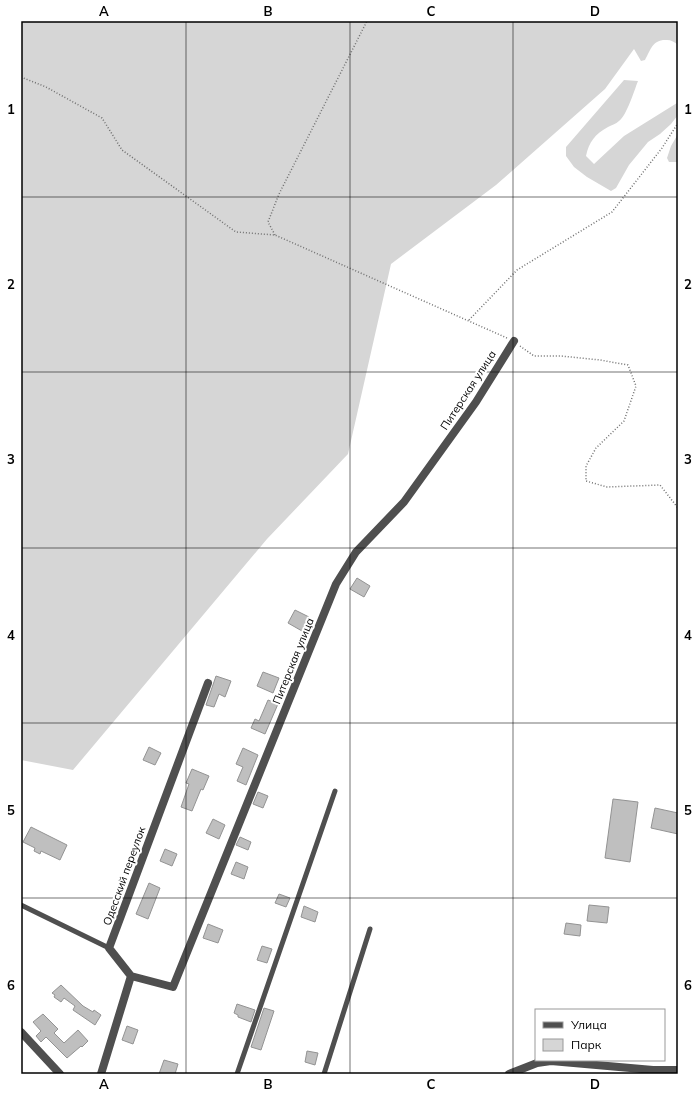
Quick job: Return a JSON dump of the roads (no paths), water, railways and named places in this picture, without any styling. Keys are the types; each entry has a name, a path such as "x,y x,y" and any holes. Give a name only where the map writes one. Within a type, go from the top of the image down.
{"street":[{"name":"Питерская улица","path":"131,976 173,987 336,584 356,552 404,502 476,402 514,341"},
{"name":"Одесский переулок","path":"109,948 208,683"},
{"path":"101,1074 131,976 109,948"},
{"path":"21,1032 60,1074"},
{"path":"509,1074 551,1061 653,1070 678,1069 677,1074"}],"lane":[{"path":"237,1074 335,791"},
{"path":"21,905 109,948"},
{"path":"324,1074 370,929"}]}
